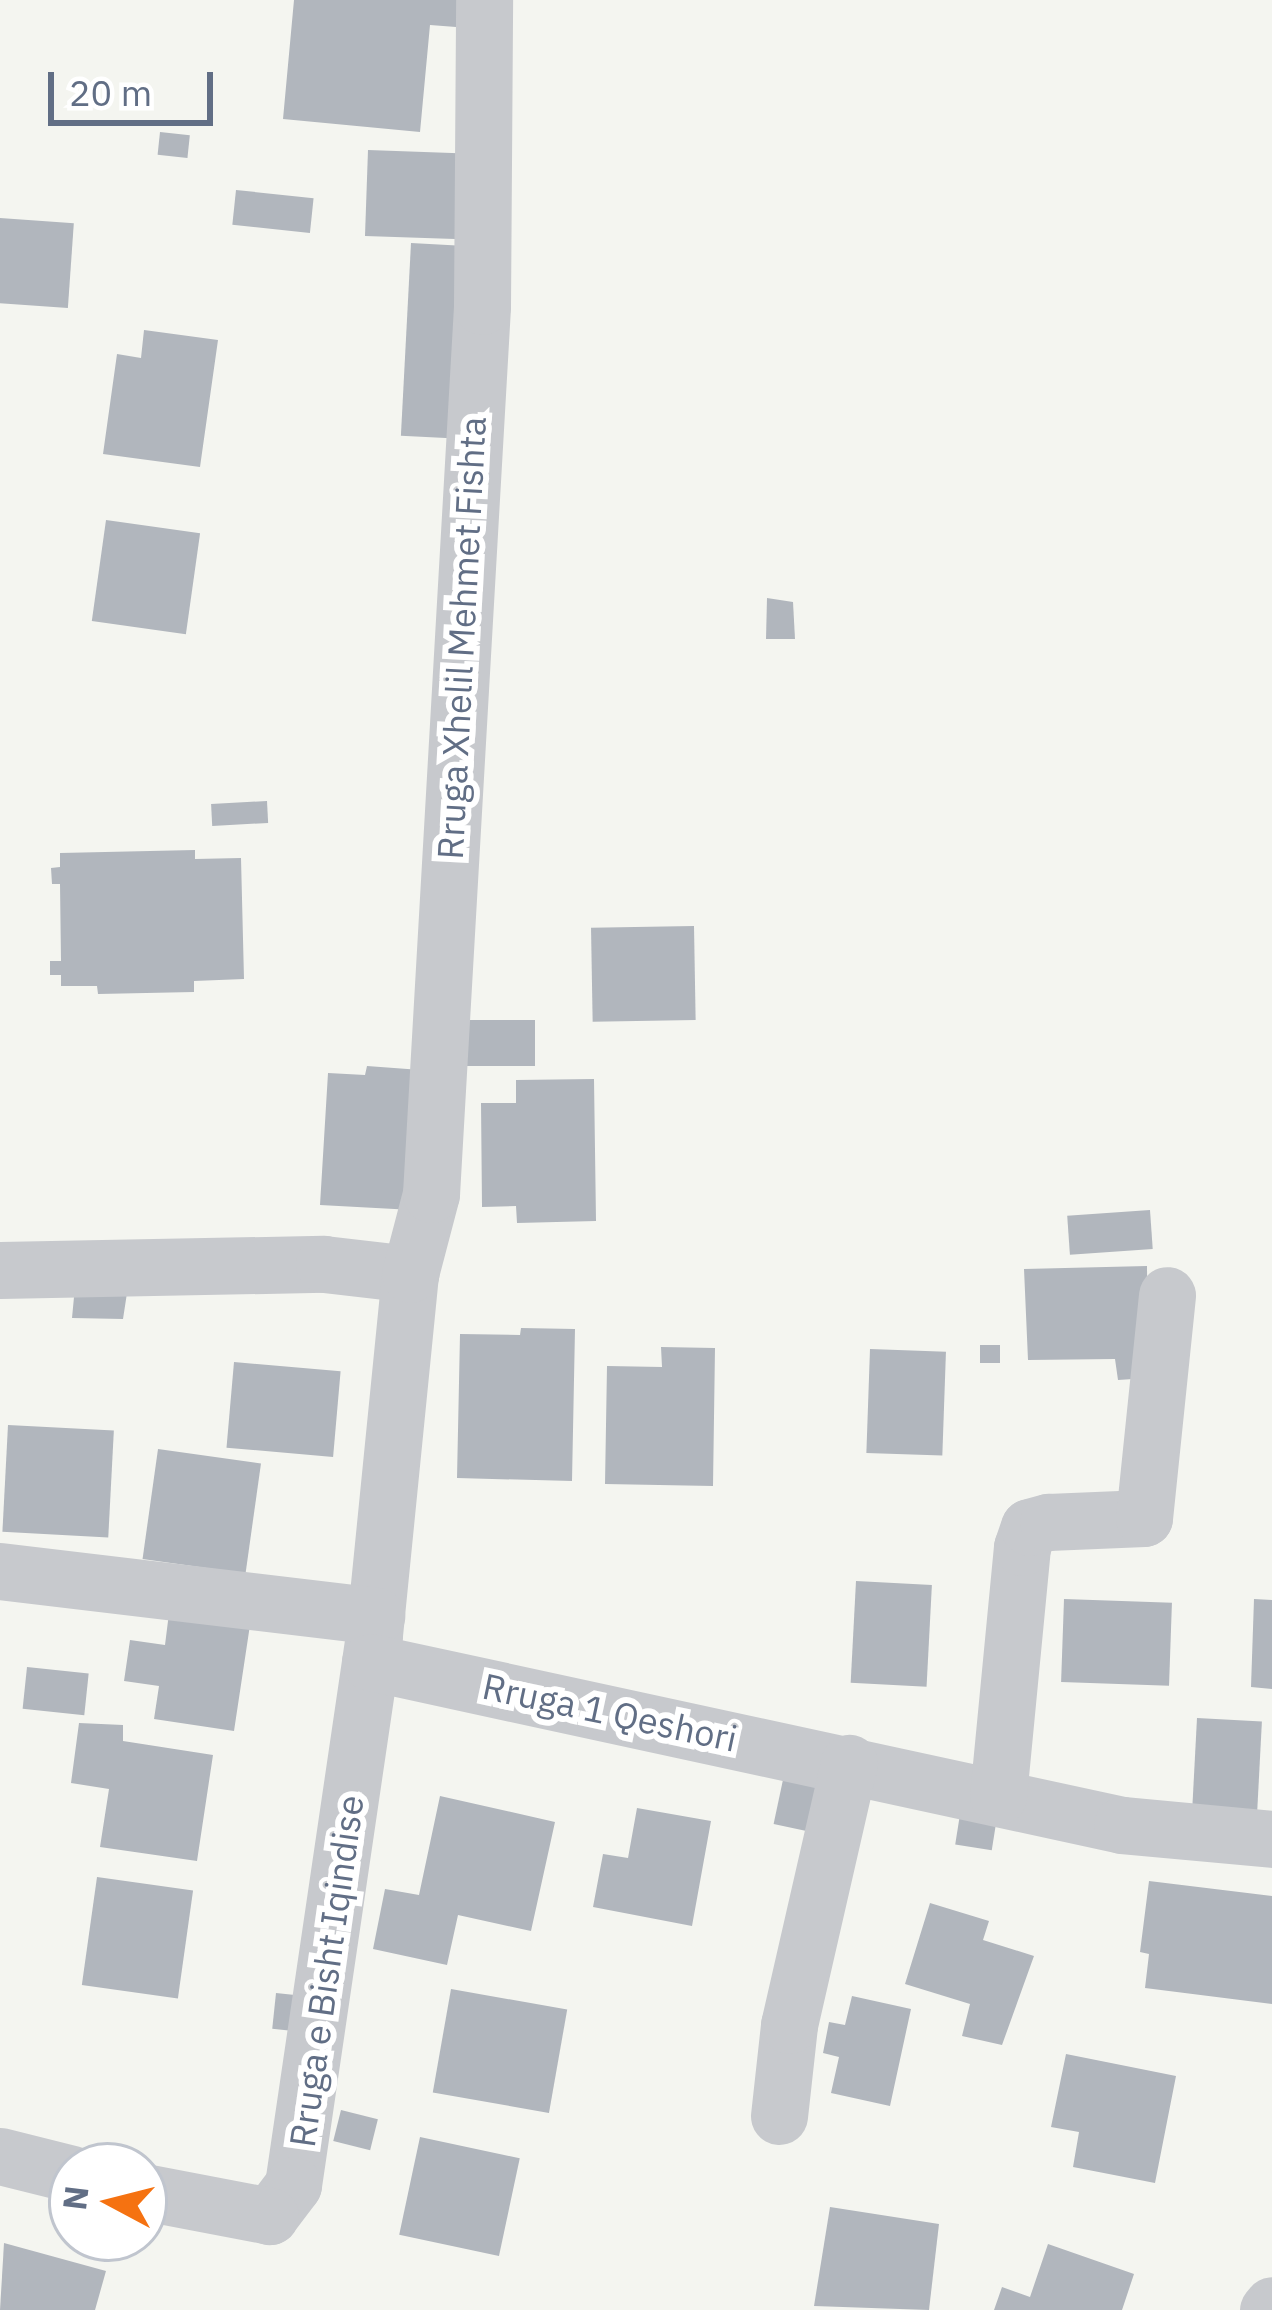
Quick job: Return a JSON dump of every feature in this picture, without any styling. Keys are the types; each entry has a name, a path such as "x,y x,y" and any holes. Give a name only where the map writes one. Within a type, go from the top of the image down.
{"street":[{"name":"Rruga Xhelil Mehmet Fishta","path":"373,1639 410,1274 431,1194 482,307 484,0"},
{"path":"0,1270 324,1264 410,1274"},
{"path":"998,1796 1022,1547 1029,1527 1144,1518 1167,1295"},
{"name":"Rruga 1 Qeshori","path":"0,1571 373,1639 849,1763 1122,1825 1272,1839"},
{"name":"Rruga e Bisht Iqindise","path":"168,2197 270,2216 293,2185 373,1639"},
{"path":"779,2116 789,2025 849,1763"},
{"path":"0,2156 48,2168"}],"building":[{"path":"294,0 468,0 469,28 430,25 420,132 283,119"},
{"path":"160,132 190,135 187,158 158,155"},
{"path":"368,150 473,154 470,240 365,236"},
{"path":"236,190 314,198 310,233 232,225"},
{"path":"0,218 74,223 68,308 0,303"},
{"path":"411,243 466,246 456,439 401,436"},
{"path":"144,330 218,340 200,467 103,454 117,354 141,358"},
{"path":"106,520 200,533 186,634 92,621"},
{"path":"767,598 793,602 795,639 766,639"},
{"path":"267,801 268,823 212,826 211,804"},
{"path":"195,850 195,859 241,858 244,979 194,981 194,992 98,994 97,986 61,986 61,975 50,975 50,961 61,961 60,884 52,884 51,868 60,867 60,853"},
{"path":"694,926 696,1020 593,1022 591,928"},
{"path":"452,1020 535,1020 535,1066 452,1066"},
{"path":"367,1066 421,1070 413,1210 320,1205 328,1073 365,1075"},
{"path":"594,1079 596,1221 517,1223 516,1206 482,1207 481,1103 516,1103 516,1080"},
{"path":"1150,1210 1153,1249 1070,1255 1067,1216"},
{"path":"1147,1266 1148,1378 1118,1380 1115,1359 1028,1360 1024,1269"},
{"path":"129,1280 123,1319 72,1318 74,1297 41,1296"},
{"path":"521,1328 575,1329 572,1481 457,1478 460,1334 520,1335"},
{"path":"980,1345 1000,1345 1000,1363 980,1363"},
{"path":"661,1347 715,1348 713,1486 605,1484 607,1366 662,1367"},
{"path":"870,1349 946,1352 942,1456 866,1453"},
{"path":"234,1362 341,1371 333,1457 227,1448"},
{"path":"8,1425 114,1431 108,1537 2,1532"},
{"path":"158,1449 261,1463 246,1573 143,1559"},
{"path":"856,1581 932,1585 927,1687 851,1683"},
{"path":"1064,1599 1172,1603 1169,1686 1061,1682"},
{"path":"1254,1599 1272,1600 1272,1689 1251,1687"},
{"path":"169,1613 250,1625 234,1731 154,1719 159,1686 124,1681 130,1640 165,1645"},
{"path":"27,1667 89,1673 84,1715 23,1709"},
{"path":"1197,1718 1262,1721 1257,1824 1192,1821"},
{"path":"79,1723 123,1725 123,1741 213,1755 197,1861 100,1847 109,1789 71,1783"},
{"path":"784,1775 837,1786 826,1835 774,1824"},
{"path":"440,1796 555,1822 531,1931 458,1915 447,1965 373,1949 385,1889 419,1895"},
{"path":"637,1808 711,1821 692,1926 593,1907 603,1854 628,1858"},
{"path":"961,1808 998,1814 992,1850 955,1845"},
{"path":"97,1877 193,1890 178,1998 82,1985"},
{"path":"1149,1881 1272,1896 1272,2004 1145,1988 1149,1954 1140,1952"},
{"path":"930,1903 989,1921 983,1940 1034,1956 1002,2045 962,2036 970,2004 905,1984"},
{"path":"451,1989 567,2009 549,2113 433,2092"},
{"path":"276,1993 321,1998 317,2034 272,2029"},
{"path":"852,1996 911,2009 890,2106 831,2093 839,2057 823,2053 829,2022 845,2025"},
{"path":"1066,2054 1176,2076 1155,2183 1073,2167 1079,2132 1051,2127"},
{"path":"341,2110 378,2119 370,2150 333,2141"},
{"path":"420,2137 520,2158 499,2256 399,2235"},
{"path":"830,2207 939,2224 929,2310 814,2306"},
{"path":"4,2243 48,2255 48,2262 73,2262 106,2271 95,2310 0,2310"},
{"path":"1048,2244 1134,2274 1122,2310 994,2310 1002,2287 1030,2297"}]}
